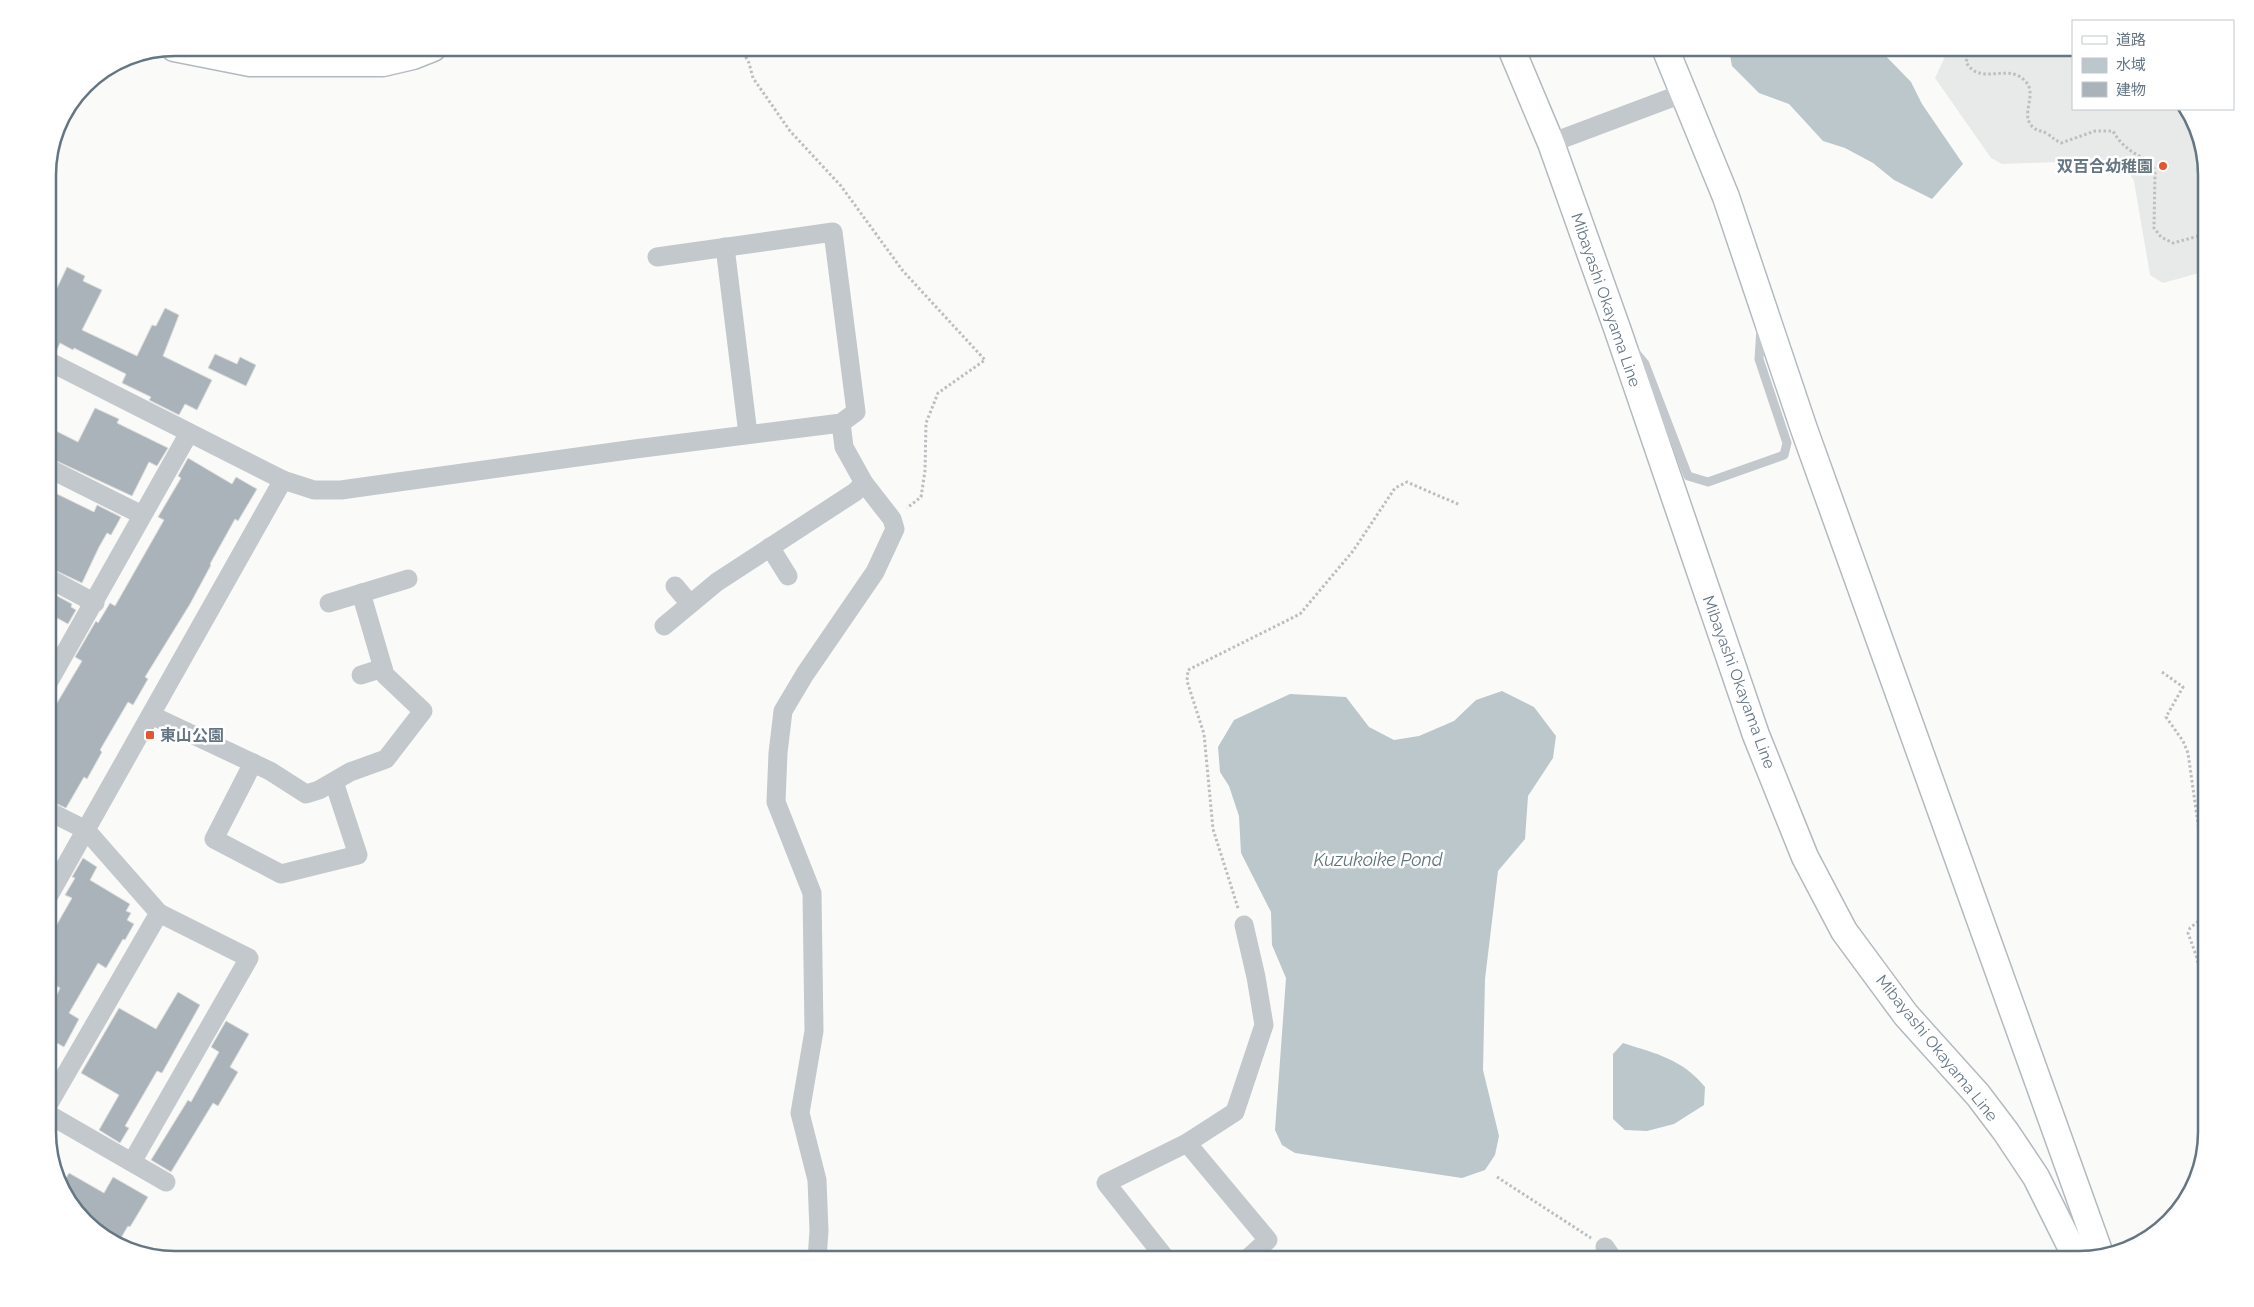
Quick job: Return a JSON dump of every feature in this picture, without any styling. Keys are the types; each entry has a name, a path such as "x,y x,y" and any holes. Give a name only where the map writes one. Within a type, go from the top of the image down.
{"main road":[{"name":"Mibayashi Okayama Line","path":"1514,56 1551,143 1618,331 1756,734 1805,857 1844,931 1906,1015 1978,1095 2036,1176 2073,1251"},
{"path":"1668,56 1726,198 1807,438 2098,1249"},
{"path":"219,57 250,63 383,63 409,57"}],"street":[{"path":"1551,143 1684,93"},
{"path":"57,366 283,480 314,490 342,490 841,423 856,412 833,232 657,256"},
{"path":"725,247 748,434"},
{"path":"818,1251 819,1231 817,1180 800,1113 814,1031 812,893 776,802 778,753 783,710 805,674 875,572 895,529 892,519 864,483 844,447 841,423"},
{"path":"57,668 189,433"},
{"path":"57,472 142,515"},
{"path":"57,881 283,480"},
{"path":"664,626 717,582 855,492 864,483"},
{"path":"770,547 788,576"},
{"path":"329,603 408,579"},
{"path":"57,583 95,603"},
{"path":"675,586 690,604"},
{"path":"151,715 270,771 306,794 319,790 350,772 386,759 423,711 385,675 361,593"},
{"path":"361,675 383,668"},
{"path":"254,763 214,839 281,874 358,855 334,782"},
{"path":"57,816 86,830 159,913 249,958 132,1162"},
{"path":"57,1089 159,913"},
{"path":"1159,1251 1106,1184 1187,1143 1234,1112 1264,1025 1256,977 1244,925"},
{"path":"57,1119 166,1182"},
{"path":"1187,1143 1268,1240 1256,1251"}],"lane":[{"path":"1618,331 1646,364 1688,476 1708,482 1784,455 1787,443 1759,360 1762,300"}],"path":[{"path":"1968,56 1966,62 1970,70 1978,74 2008,74 2025,80 2030,88 2027,117 2035,130 2042,131 2061,142 2095,131 2113,131 2118,140 2137,156 2152,163 2155,171 2154,228 2161,237 2173,243 2197,236"},
{"path":"746,57 753,78 790,131 841,186 902,271 985,360 938,393 926,423 925,471 921,497 892,519"},
{"path":"1244,925 1213,830 1204,734 1187,681 1188,670 1300,614 1353,551 1395,488 1407,482 1460,505"},
{"path":"2162,672 2183,687 2166,717 2183,741 2188,753 2198,821"},
{"path":"2198,922 2190,928 2188,933 2198,962"},
{"path":"1497,1177 1606,1251"}],"shaded area":[{"name":"双百合幼稚園","path":"1945,56 2072,56 2072,110 2178,110 2191,137 2197,168 2197,273 2163,283 2150,275 2134,181 2127,169 2110,160 2002,164 1991,158 1935,78"}],"water":[{"path":"1730,56 1886,56 1911,82 1922,104 1963,164 1932,199 1894,180 1873,163 1845,148 1823,141 1789,104 1759,93 1732,66"},
{"name":"Kuzukoike Pond","path":"1502,691 1534,707 1556,736 1553,758 1528,796 1525,839 1498,871 1485,979 1483,1070 1499,1136 1495,1155 1485,1170 1462,1178 1295,1153 1282,1145 1275,1130 1286,978 1272,945 1271,912 1241,853 1239,816 1229,786 1220,772 1218,747 1234,720 1290,694 1346,697 1369,727 1394,740 1419,736 1454,721 1476,700"},
{"path":"1623,1043 1668,1059 1687,1070 1705,1087 1704,1105 1674,1124 1647,1131 1625,1130 1613,1119 1613,1054"}],"building":[{"path":"67,267 85,276 83,281 102,290 82,330 137,356 152,325 156,326 165,308 179,315 163,356 212,380 197,410 185,404 179,415 149,400 151,397 122,383 126,374 60,343 57,350 57,288"},
{"path":"215,354 237,364 240,357 256,365 246,386 208,368"},
{"path":"95,408 119,419 117,423 168,448 157,466 149,462 132,496 57,461 57,432 78,442"},
{"path":"188,458 232,484 236,477 257,489 238,521 235,519 190,604 145,677 148,679 133,705 128,702 100,750 102,752 87,779 84,777 66,808 57,804 57,703 82,661 75,657 96,621 98,623 110,603 115,606 164,520 158,517 181,478 178,476"},
{"path":"57,494 94,512 97,505 121,517 111,535 107,533 82,583 57,571"},
{"path":"57,596 72,604 71,607 76,610 68,624 57,618"},
{"path":"83,858 97,867 90,880 130,904 126,911 131,913 127,920 134,924 106,968 98,963 69,1013 79,1019 64,1047 57,1043 57,994 60,988 57,986 57,924 72,898 65,895 75,878 72,877"},
{"path":"178,992 200,1005 162,1073 157,1071 125,1126 129,1128 120,1143 99,1130 119,1095 81,1073 119,1008 156,1029"},
{"path":"226,1021 249,1034 230,1067 238,1072 218,1106 213,1103 171,1172 151,1160 188,1100 191,1102 219,1052 211,1047"},
{"path":"69,1173 104,1193 113,1177 148,1197 130,1227 128,1226 121,1238 103,1226 86,1210 76,1198 66,1178"}],"place":[{"name":"双百合幼稚園","path":"2163,166"},
{"name":"東山公園","path":"150,735"}]}
